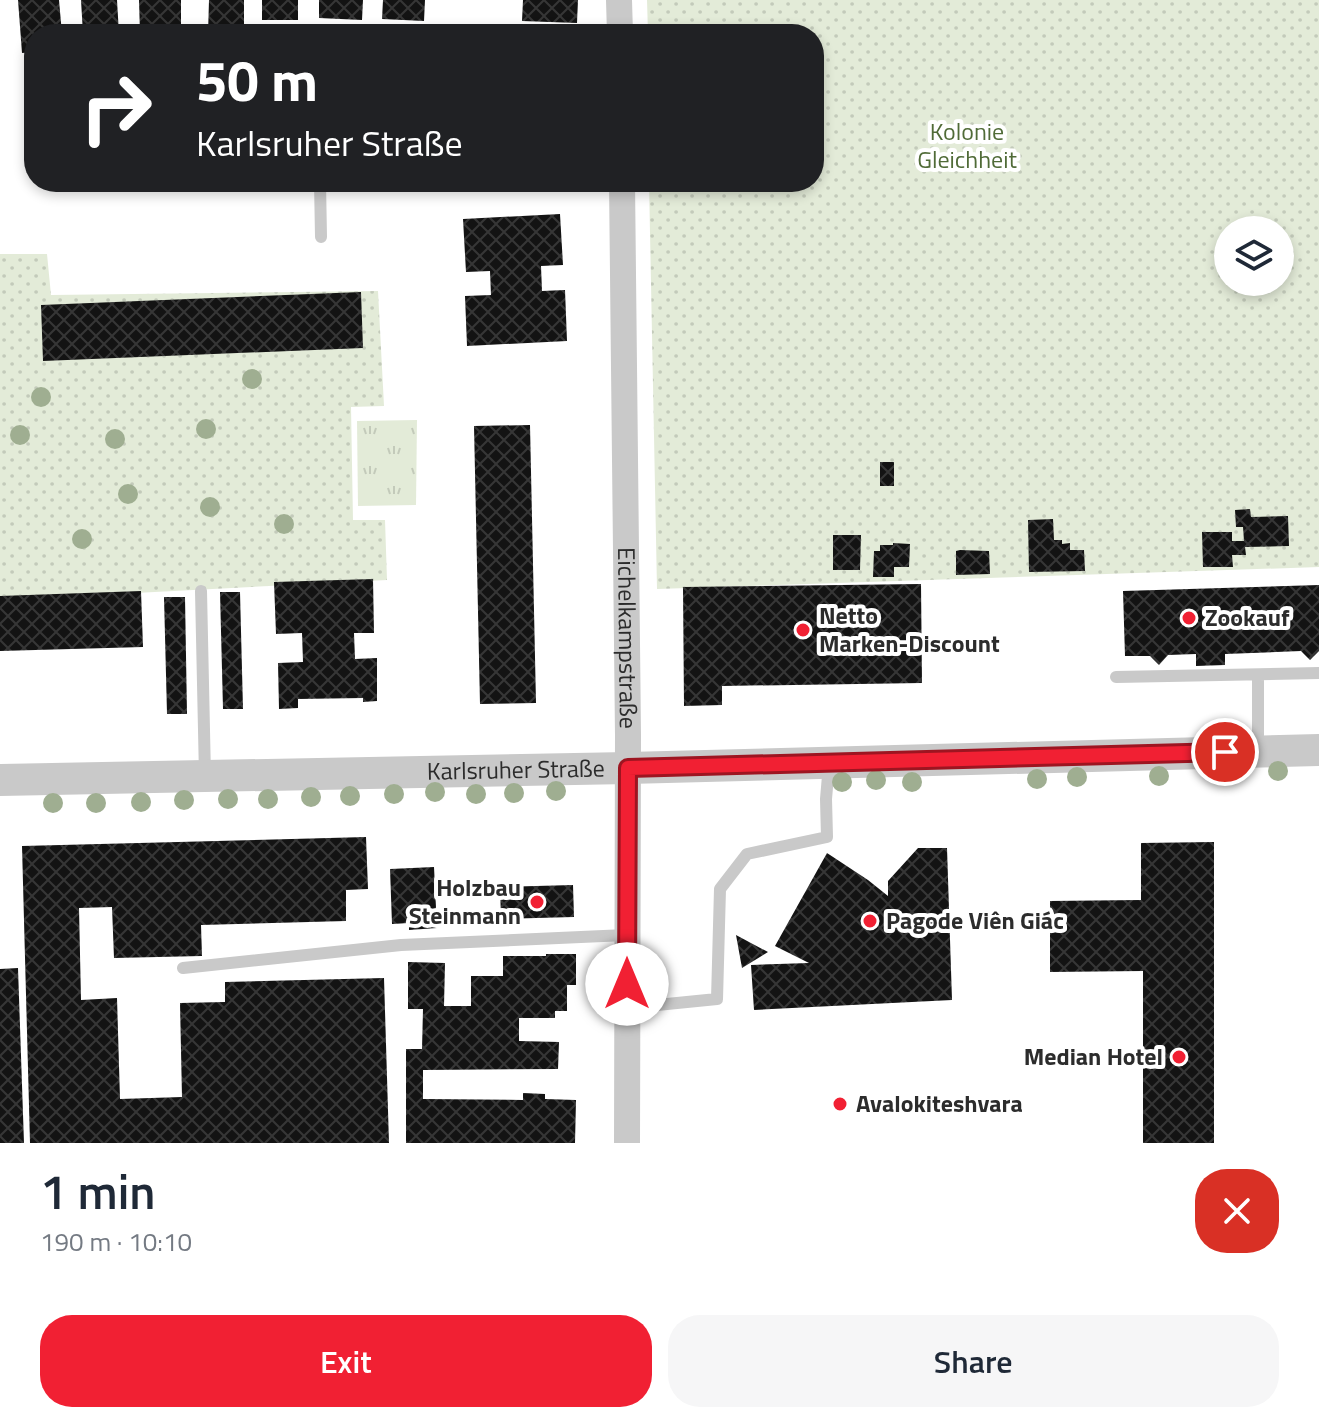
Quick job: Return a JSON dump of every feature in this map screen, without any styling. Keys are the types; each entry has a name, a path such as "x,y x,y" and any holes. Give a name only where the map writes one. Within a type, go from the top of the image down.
{"street":[{"path":"619,0 620,24"},
{"name":"Eichelkampstraße","path":"622,192 628,768 627,1143"},
{"name":"Karlsruher Straße","path":"0,780 829,764 1319,750"}],"lane":[{"path":"320,192 321,237"},
{"path":"201,591 205,776"},
{"path":"1116,677 1319,673"},
{"path":"1258,675 1258,751"},
{"path":"627,1008 717,999 720,889 747,854 827,837 829,764"},
{"path":"183,968 401,945 626,935"}],"green space":[{"name":"Kolonie Gleichheit","path":"647,0 1319,0 1319,567 657,589 649,192 824,192 824,24 648,24"},
{"path":"0,254 47,254 51,295 378,291 384,406 351,407 353,520 385,520 387,580 0,600"},
{"path":"417,420 416,505 358,506 357,421"}],"building":[{"path":"18,0 59,0 61,24 24,24 22,53"},
{"path":"81,0 117,0 118,24 82,24"},
{"path":"139,0 181,0 181,24 140,24"},
{"path":"209,0 244,0 244,24 208,24"},
{"path":"262,0 298,0 298,20 262,20"},
{"path":"319,0 363,0 362,20 319,18"},
{"path":"383,0 425,0 424,21 382,19"},
{"path":"523,0 578,0 577,23 522,21"},
{"path":"560,214 563,265 541,266 542,291 565,290 567,341 467,346 465,296 491,295 490,271 466,272 463,219"},
{"path":"361,292 363,348 43,361 41,305"},
{"path":"530,425 536,703 480,704 474,426"},
{"path":"880,462 894,462 894,486 880,486"},
{"path":"1250,509 1251,517 1288,516 1289,546 1245,547 1246,555 1232,555 1233,567 1203,567 1202,532 1232,532 1232,541 1244,541 1243,527 1236,527 1235,510"},
{"path":"1053,519 1054,540 1062,540 1062,544 1070,543 1070,550 1084,550 1085,571 1029,572 1028,520"},
{"path":"833,535 861,535 860,570 833,570"},
{"path":"910,544 909,567 894,567 894,577 873,577 874,551 880,551 880,545"},
{"path":"956,551 989,551 990,574 956,575"},
{"path":"373,579 374,633 354,633 355,659 377,658 377,701 363,702 363,698 298,699 298,708 279,709 278,663 303,662 302,633 276,634 274,582"},
{"name":"Netto Marken-Discount","path":"921,584 922,683 722,686 722,705 684,706 683,587"},
{"path":"1319,585 1319,651 1310,660 1301,651 1225,654 1225,665 1196,666 1196,654 1168,655 1159,665 1150,656 1125,656 1123,591"},
{"path":"141,591 143,647 0,651 0,596"},
{"path":"220,592 240,592 243,709 223,709"},
{"path":"164,597 185,597 187,714 167,714"},
{"path":"366,837 368,889 346,890 346,921 201,925 202,956 114,958 112,907 79,908 81,1000 117,998 120,1099 182,1097 180,1003 225,1002 225,982 384,978 389,1143 30,1143 22,846"},
{"name":"Median Hotel","path":"1214,842 1214,1143 1143,1143 1143,971 1050,972 1050,901 1141,900 1141,843"},
{"name":"Pagode Viên Giác","path":"918,848 947,848 952,1000 754,1010 751,965 809,963 775,946 827,853 888,896 888,881"},
{"path":"434,867 437,928 409,930 409,923 392,924 390,869"},
{"name":"Holzbau Steinmann","path":"573,885 574,917 501,919 500,887"},
{"path":"736,935 768,952 742,968"},
{"path":"576,954 576,985 567,985 567,1011 555,1011 555,1018 519,1018 519,1041 559,1042 558,1069 423,1070 423,1099 523,1100 523,1093 545,1094 545,1099 576,1100 575,1143 406,1143 406,1049 422,1049 423,1009 408,1009 408,962 445,963 444,1006 471,1006 471,976 503,976 503,956"},
{"path":"18,968 24,1143 0,1143 0,969"}],"place":[{"name":"Zookauf","path":"1189,618"},
{"name":"Netto Marken-Discount","path":"803,630"},
{"name":"Holzbau Steinmann","path":"537,902"},
{"name":"Pagode Viên Giác","path":"870,921"},
{"name":"Median Hotel","path":"1179,1057"},
{"name":"Avalokiteshvara","path":"840,1104"}],"route":[{"path":"627,984 628,768 1225,752"}]}
